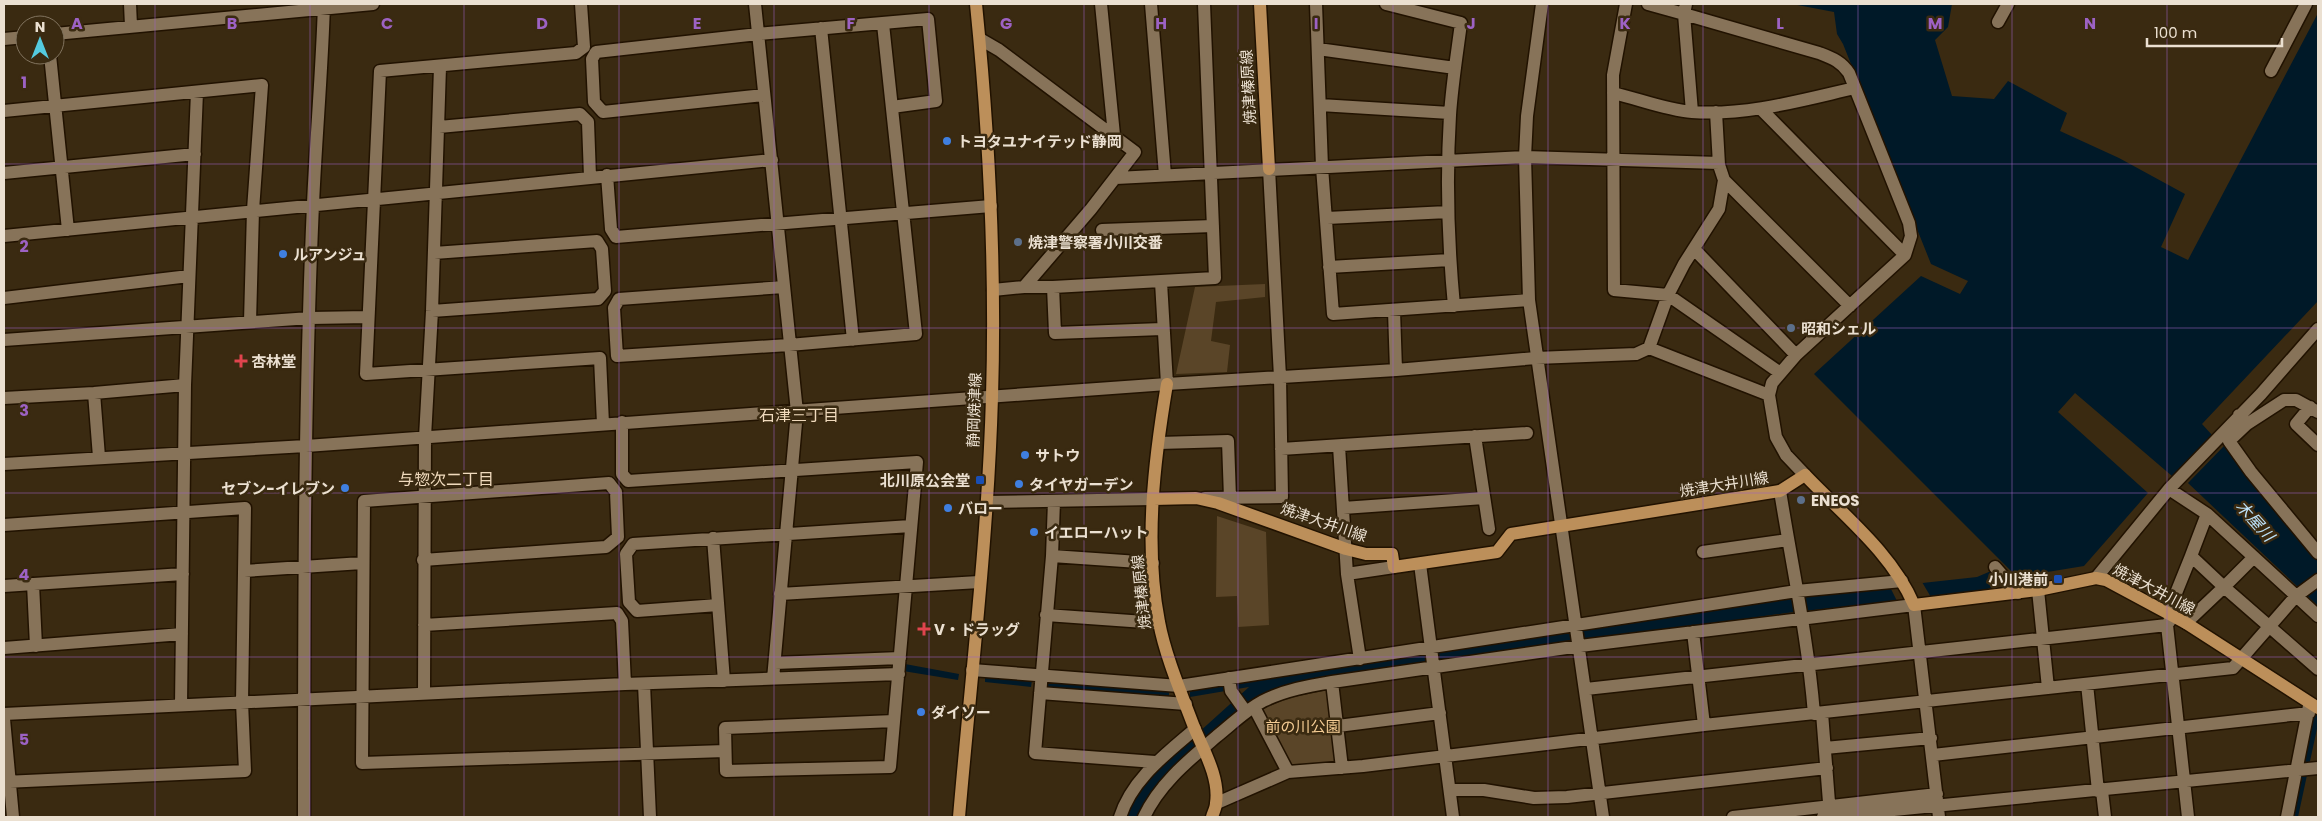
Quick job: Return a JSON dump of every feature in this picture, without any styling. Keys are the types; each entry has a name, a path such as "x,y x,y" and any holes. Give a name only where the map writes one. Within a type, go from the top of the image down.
{"main road":[{"name":"静岡焼津線","path":"959,817 986,502 992,397 993,290 991,206 976,4"},
{"name":"焼津榛原線","path":"1260,4 1268,169"},
{"name":"焼津榛原線","path":"1167,384 1153,499 1153,563 1159,623 1182,694 1215,783 1216,802 1212,817"},
{"name":"焼津大井川線","path":"1153,499 1196,498 1218,503 1346,549 1366,554 1392,554 1394,567 1497,552 1511,534 1780,491 1805,475"},
{"path":"1805,475 1882,555 1903,582 1913,603"},
{"name":"焼津大井川線","path":"1913,603 2018,593 2096,578 2106,580 2169,618 2186,623 2242,657 2314,705"}],"street":[{"path":"130,4 131,26"},
{"path":"65,33 324,6 373,4"},
{"path":"581,4 584,47 576,53 440,67 380,71 366,374 600,358 603,424"},
{"path":"755,4 796,412 773,679"},
{"path":"1101,4 1114,135"},
{"path":"1151,4 1165,175"},
{"path":"993,290 1215,278 1204,4"},
{"path":"1316,4 1322,167 1333,314 1530,300"},
{"path":"1386,4 1408,6 1461,23 1450,113 1448,161 1448,212 1454,306"},
{"path":"1542,4 1528,116 1525,158 1530,300 1536,358 1577,625 1603,817"},
{"path":"1626,4 1613,74 1614,290 1668,296 1779,372"},
{"path":"1648,4 1685,9 1834,58 1844,66 1855,88 1909,223 1911,236 1905,255 1796,355 1772,382 1769,395 1776,437 1786,455 1805,475"},
{"path":"1998,22 2008,4"},
{"path":"2272,71 2306,4"},
{"path":"304,817 303,567 313,205 324,6"},
{"path":"1685,9 1692,112"},
{"path":"764,95 603,112 594,102 592,59 596,52 758,34 928,19 936,101 892,107"},
{"path":"784,287 618,299 614,308 617,356 789,345 916,334 883,24"},
{"path":"821,28 853,340"},
{"path":"980,39 999,50 1135,152 1116,178 1024,287"},
{"path":"1318,49 1456,68"},
{"path":"51,65 68,230"},
{"path":"424,693 423,560 425,437 432,311 440,67"},
{"path":"4,111 262,85 253,210 250,322"},
{"path":"1613,93 1692,112 1716,112 1761,109 1855,88"},
{"path":"180,705 185,385 197,92"},
{"path":"1320,105 1450,113"},
{"path":"1761,109 1905,255"},
{"path":"4,464 306,446 1167,384 1396,370 1536,358 1636,354 1649,348 1668,296 1684,264 1720,209 1724,180 1719,163 1716,112"},
{"path":"439,127 580,114 588,122 590,177"},
{"path":"4,173 195,154"},
{"path":"1116,178 1268,169 1525,158 1719,163"},
{"path":"4,236 772,160"},
{"path":"1196,498 1282,497 1280,377 1268,169"},
{"path":"607,175 611,229 616,237 991,206"},
{"path":"1724,180 1850,306"},
{"path":"1327,218 1448,212"},
{"path":"1102,230 1213,226"},
{"path":"432,311 598,299 605,291 602,249 597,241 434,253"},
{"path":"1694,249 1796,355"},
{"path":"1329,267 1450,260"},
{"path":"4,298 189,276"},
{"path":"1161,282 1162,329 1167,384"},
{"path":"1053,287 1055,333 1162,329"},
{"path":"1394,311 1396,370"},
{"path":"4,340 310,318 368,317"},
{"path":"2317,333 2243,419 2229,441 2251,472 2318,553"},
{"path":"1649,348 1769,395"},
{"path":"4,398 185,385"},
{"path":"94,393 99,457"},
{"path":"2096,578 2174,484 2217,437 2243,419 2284,400 2296,400 2314,410 2296,424 2318,445"},
{"path":"622,422 622,474 628,481 918,462 890,767 726,771 725,728 894,721"},
{"path":"1281,449 1527,433"},
{"path":"1476,436 1489,529"},
{"path":"1159,443 1228,441 1230,498"},
{"path":"1339,446 1347,574 1360,659"},
{"path":"423,560 606,547 618,537 616,492 609,483 425,495 364,501 362,562 362,764 726,751"},
{"path":"2174,484 2298,595 2318,616"},
{"path":"1780,491 1825,748 1828,814"},
{"path":"1343,508 1484,498"},
{"path":"986,502 1153,499"},
{"path":"1054,501 1052,556 1035,753 1155,762"},
{"path":"4,525 245,508 242,702 244,771 7,782"},
{"path":"2188,817 2169,618 2207,514"},
{"path":"718,606 637,610 629,602 626,554 633,544 911,526"},
{"path":"714,538 724,681"},
{"path":"1703,552 1788,540"},
{"path":"1052,556 1153,563"},
{"path":"2191,556 2318,670"},
{"path":"2186,623 2254,557"},
{"path":"244,572 362,562"},
{"path":"1420,564 1453,817"},
{"path":"1347,574 1394,567"},
{"path":"1995,567 2018,593"},
{"path":"4,586 183,574"},
{"path":"1216,802 1288,772 1342,768 1704,725 1927,703 2233,668 2298,595 2318,580"},
{"path":"780,594 979,582"},
{"path":"1040,692 1182,694 1231,687 1360,659 1577,625 1797,591 1903,582"},
{"path":"33,584 36,646"},
{"path":"2038,590 2048,688"},
{"path":"1144,817 1151,802 1174,773 1203,747 1248,710 1294,689 1580,646 1913,603 1921,652 1938,806"},
{"path":"424,625 617,613 622,621 625,684"},
{"path":"1046,615 1159,623"},
{"path":"1586,689 2043,640 2169,618"},
{"path":"1692,632 1704,725"},
{"path":"4,648 182,634"},
{"path":"775,663 900,658"},
{"path":"972,670 1041,676 1182,694"},
{"path":"4,714 625,684 899,674"},
{"path":"1332,682 1342,768"},
{"path":"644,684 650,817"},
{"path":"2088,684 2092,737 2105,817"},
{"path":"1231,687 1288,772"},
{"path":"1933,754 2179,728 2314,705 2306,770 2287,817"},
{"path":"1338,726 1440,713"},
{"path":"4,719 7,782 13,817"},
{"path":"1120,817 1134,790 1155,762 1196,730"},
{"path":"1825,748 1931,738"},
{"path":"1450,790 1484,790 1534,798 1575,797 1600,792 1827,768"},
{"path":"1733,817 1828,814 1938,806 2306,770"}],"green space":[{"path":"1265,284 1265,297 1216,302 1211,341 1230,345 1227,372 1176,374 1195,287"},
{"path":"1217,516 1266,532 1269,625 1238,627 1237,596 1216,597"},
{"name":"前の川公園","path":"1328,690 1337,762 1334,764 1290,768 1262,713 1263,709 1289,698"}],"water":[{"path":"1792,4 1952,4 1948,27 1935,40 1952,96 1994,99 2008,81 2067,113 2060,131 2119,158 2185,194 2161,247 2188,260 2318,13 2318,301 2202,424 2212,435 2172,476 2075,393 2058,412 2148,493 2084,566 2017,577 1814,374 1921,276 1960,294 1968,281 1931,264 1843,44 1837,34 1834,12"},
{"name":"木屋川","path":"2224,446 2318,556 2318,606 2188,483"},
{"path":"1991,571 2003,584 1978,592 1786,613 1284,686 1267,692 1230,717 1151,793 1138,817 1125,817 1140,790 1167,761 1249,687 1190,697 1190,690 1786,598 1977,577"},
{"path":"905,664 959,674 958,680 903,671"},
{"path":"985,676 1032,680 1031,687 985,682"},
{"path":"1047,681 1169,691 1169,698 1046,688"},
{"path":"2318,705 2318,724 2298,817 2291,817 2314,712"}],"pier":[{"path":"1922,582 1932,599 1898,603 1889,585"}],"place":[{"name":"トヨタユナイテッド静岡","path":"947,141"},
{"name":"焼津警察署小川交番","path":"1018,242"},
{"name":"ルアンジュ","path":"283,254"},
{"name":"昭和シェル","path":"1791,328"},
{"name":"杏林堂","path":"241,361"},
{"name":"サトウ","path":"1025,455"},
{"name":"北川原公会堂","path":"980,480"},
{"name":"タイヤガーデン","path":"1019,484"},
{"name":"セブン-イレブン","path":"345,488"},
{"name":"ENEOS","path":"1801,500"},
{"name":"バロー","path":"948,508"},
{"name":"イエローハット","path":"1034,532"},
{"name":"小川港前","path":"2058,579"},
{"name":"V・ドラッグ","path":"924,629"},
{"name":"ダイソー","path":"921,712"}],"district":[{"name":"石津三丁目","path":"799,415"},
{"name":"与惣次二丁目","path":"446,479"}]}
